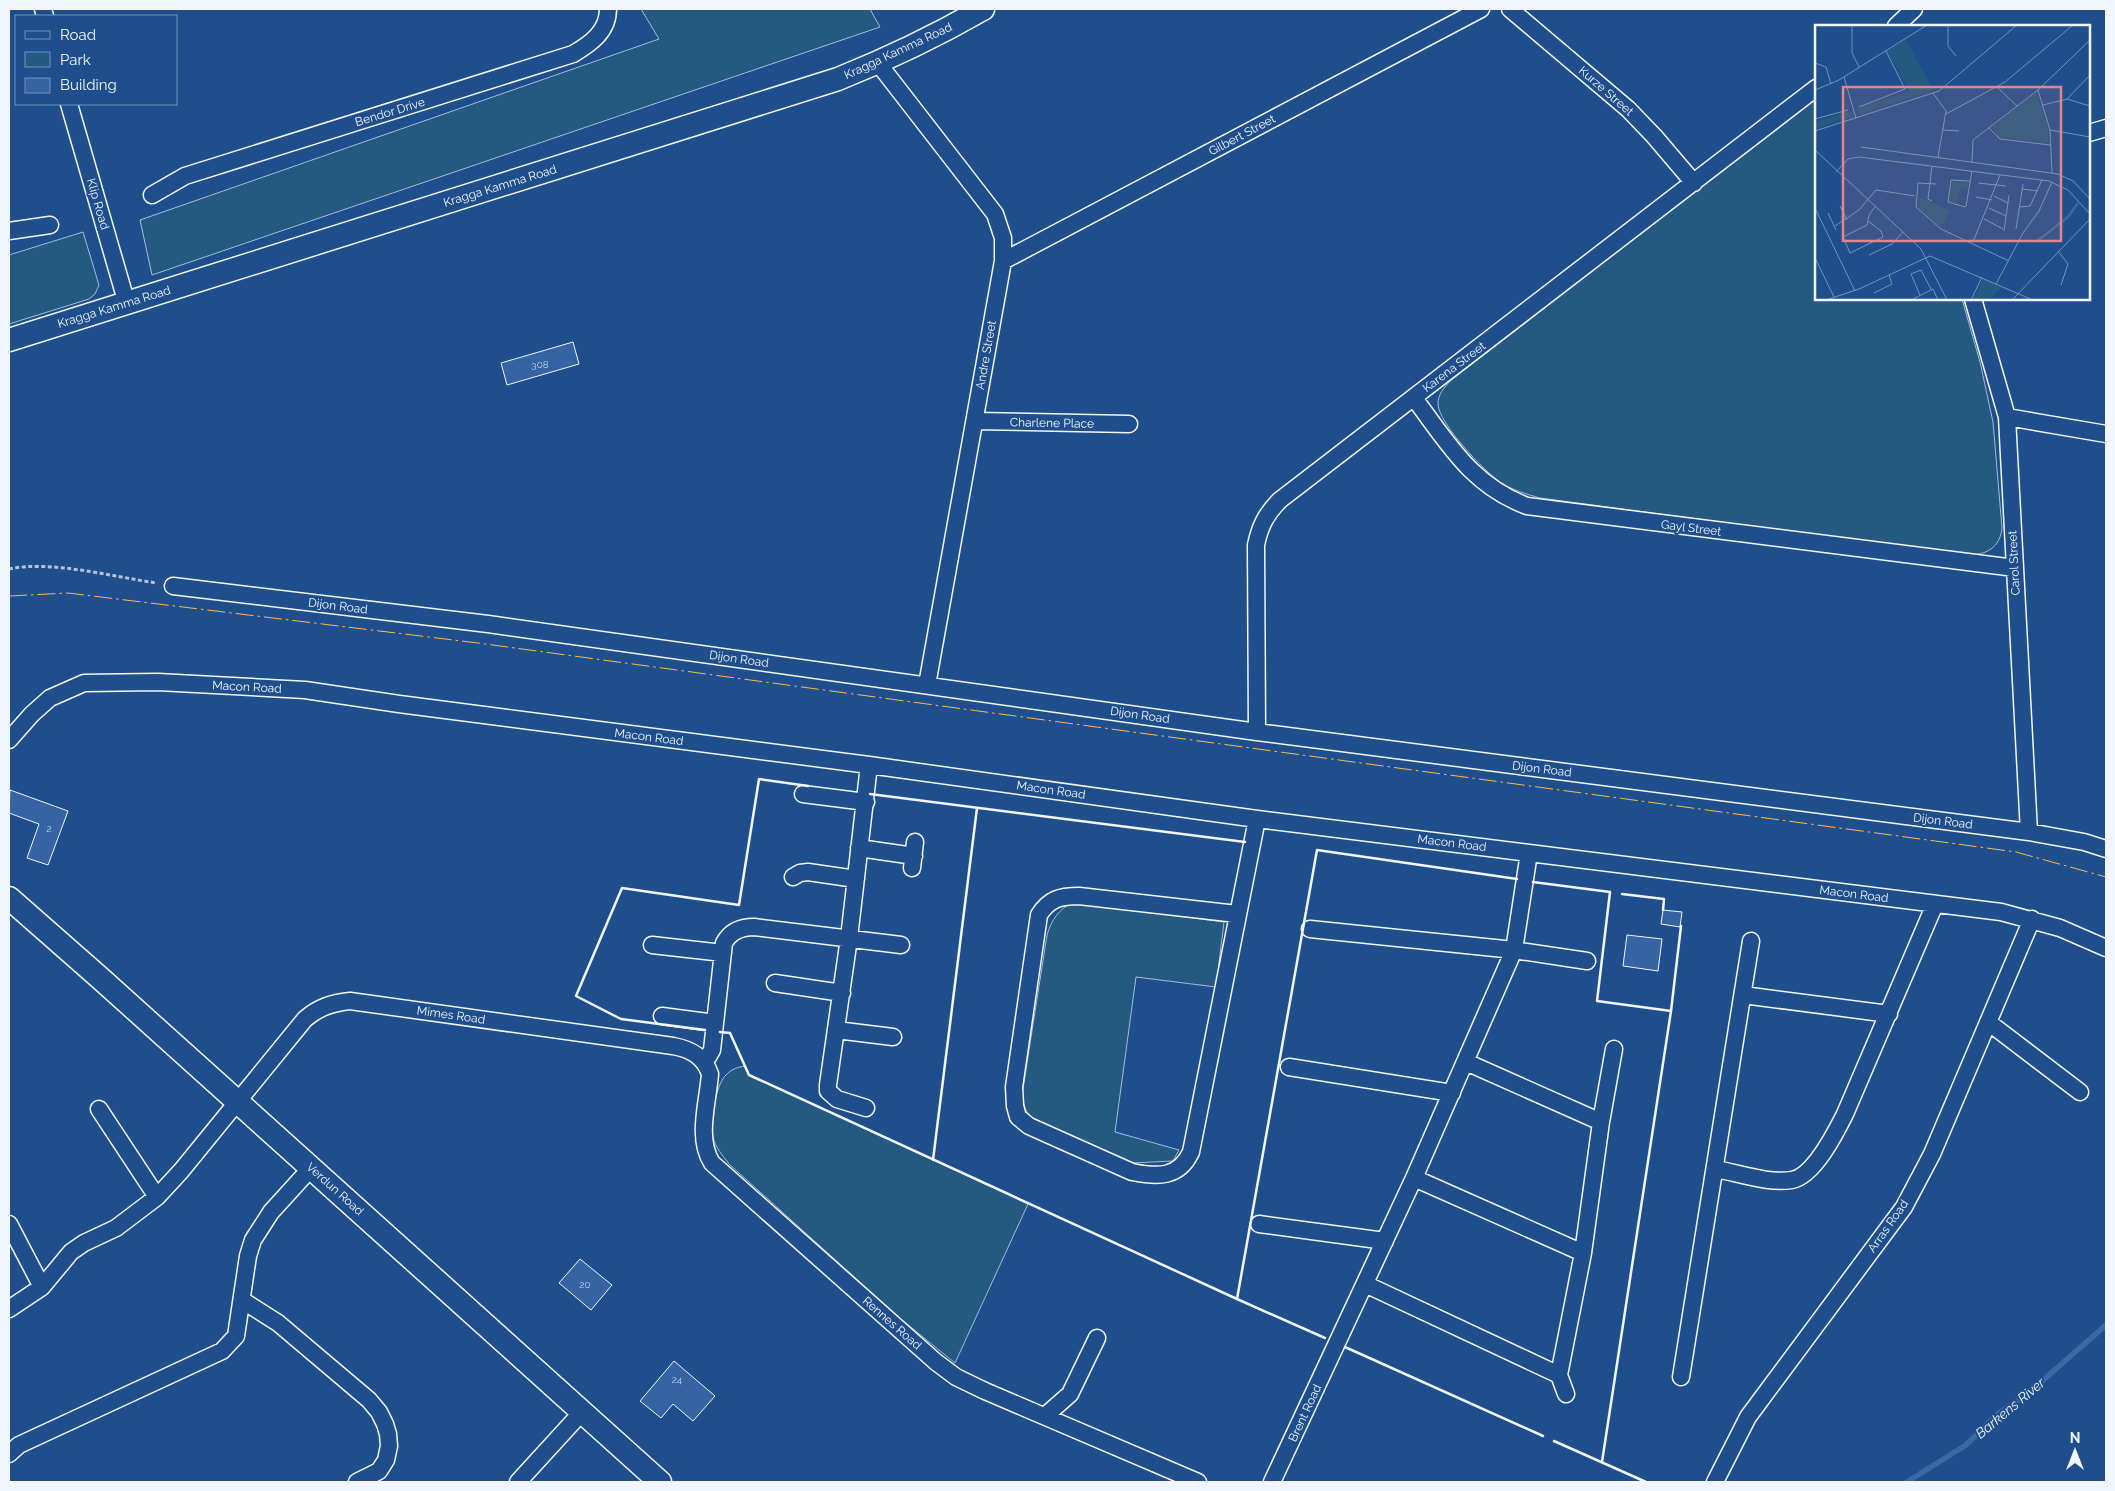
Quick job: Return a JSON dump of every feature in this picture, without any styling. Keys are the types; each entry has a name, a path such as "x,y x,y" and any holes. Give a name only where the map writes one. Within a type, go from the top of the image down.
{"main road":[{"name":"Kragga Kamma Road","path":"9,340 838,79 936,36 983,9"},
{"name":"Verdun Road","path":"9,898 660,1482"}],"street":[{"name":"Bendor Drive","path":"152,195 185,176 572,54 595,40 608,17 608,9"},
{"name":"Gilbert Street","path":"1003,261 1481,9"},
{"name":"Kurze Street","path":"1510,9 1628,109 1694,182"},
{"path":"1897,25 1914,9"},
{"name":"Andre Street","path":"878,63 995,214 1003,238 1003,261 927,685"},
{"name":"Karena Street","path":"1257,732 1256,545 1260,528 1267,512 1280,500 1815,89"},
{"name":"Klip Road","path":"69,105 126,304"},
{"path":"2090,133 2106,128"},
{"path":"9,230 50,225"},
{"name":"Carol Street","path":"1974,300 2007,417 2029,832"},
{"name":"Gayl Street","path":"1414,398 1469,470 1507,499 1527,506 2014,568"},
{"path":"2007,417 2106,434"},
{"name":"Charlene Place","path":"975,421 1129,424"},
{"name":"Dijon Road","path":"173,586 488,624 1257,732 2029,832 2084,842 2106,849"},
{"name":"Macon Road","path":"9,740 32,714 50,698 84,683 158,682 305,690 1257,819 2001,912 2032,919 2068,931 2106,948"},
{"path":"866,1108 837,1099 828,1091 849,938 869,765"},
{"path":"803,794 866,802"},
{"path":"1237,914 1078,896 1064,896 1055,899 1045,906 1039,915 1017,1060 1014,1097 1018,1117 1030,1126 1132,1172 1147,1175 1163,1174 1176,1171 1185,1164 1191,1152 1257,819"},
{"path":"859,848 914,855"},
{"name":"Brent Road","path":"1272,1482 1414,1178 1514,950 1529,853"},
{"path":"793,877 800,873 808,872 856,879"},
{"path":"1715,1169 1772,1180 1794,1180 1806,1172 1816,1160 1836,1131 1889,1014 1935,904"},
{"name":"Arras Road","path":"1715,1482 1748,1418 1904,1207 1932,1154 2032,919"},
{"path":"702,1060 710,1054 724,943 728,937 740,928 748,926 901,945"},
{"path":"1310,929 1514,950 1587,961"},
{"path":"1681,1377 1751,941"},
{"path":"652,945 723,954"},
{"path":"775,983 842,993"},
{"path":"1742,995 1889,1014"},
{"name":"Mimes Road","path":"9,1309 42,1287 71,1252 84,1243 116,1228 157,1197 238,1102 305,1019 317,1009 327,1005 345,1002 673,1046 692,1051 702,1060"},
{"path":"662,1016 715,1023"},
{"path":"1988,1022 2080,1092"},
{"path":"836,1030 893,1038"},
{"path":"1566,1394 1559,1375 1584,1253 1601,1122 1614,1049"},
{"name":"Rennes Road","path":"702,1060 710,1074 704,1140 707,1156 712,1163 949,1372 985,1391 1198,1482"},
{"path":"1466,1062 1601,1122"},
{"path":"1289,1067 1452,1093"},
{"path":"99,1108 157,1197"},
{"path":"9,1454 18,1445 222,1351 236,1336 248,1256 253,1240 271,1212 311,1168"},
{"path":"1414,1178 1584,1253"},
{"path":"9,1224 42,1287"},
{"path":"1259,1224 1385,1240"},
{"path":"1365,1284 1559,1375"},
{"path":"242,1300 278,1323 369,1400 379,1412 388,1434 386,1460 380,1471 357,1482"},
{"path":"1045,1416 1070,1394 1097,1338"},
{"path":"518,1482 582,1412"}],"path":[{"path":"9,569 54,568 173,586"}],"green space":[{"path":"641,9 870,9 880,27 152,275 140,220 659,39"},
{"path":"1815,99 1815,300 1962,300 1980,362 1993,422 2001,535 1991,549 1981,554 1968,555 1540,498 1500,482 1474,458 1454,435 1440,413 1438,404 1442,391 1450,381"},
{"path":"83,232 99,285 95,294 89,299 9,324 9,255"},
{"path":"1072,902 1224,922 1216,987 1136,977 1115,1132 1179,1150 1173,1161 1131,1163 1036,1123 1025,1109 1022,1095 1047,935 1056,916"},
{"path":"745,1066 749,1075 1028,1204 955,1363 902,1320 729,1164 717,1148 712,1130 713,1113 719,1086 727,1074 735,1068"}],"building":[{"path":"573,342 579,364 507,385 501,363"},
{"path":"10,790 68,811 48,865 27,858 39,824 9,813"},
{"path":"1663,910 1682,912 1680,927 1661,924"},
{"path":"1627,935 1662,939 1658,971 1623,966"},
{"path":"580,1259 612,1285 591,1310 559,1283"},
{"path":"674,1361 715,1396 693,1421 673,1404 661,1418 640,1401"}],"waterway":[{"name":"Barkens River","path":"1907,1482 1966,1445 1999,1413 2025,1396 2106,1325"}],"wall":[{"path":"705,1030 621,1019 576,996 622,888 739,905 759,779 808,786"},
{"path":"870,794 1245,842"},
{"path":"933,1160 977,808"},
{"path":"1325,1338 1237,1299 1317,850 1517,879"},
{"path":"1533,882 1610,892 1597,1001 1671,1011"},
{"path":"1622,894 1664,899 1663,910"},
{"path":"1602,1462 1671,1011 1681,926"},
{"path":"720,1032 730,1033 749,1075 1237,1299"},
{"path":"1345,1347 1543,1436"},
{"path":"1554,1441 1646,1482"}],"power":[{"path":"9,596 68,593 478,643 2016,852 2106,877"}]}
